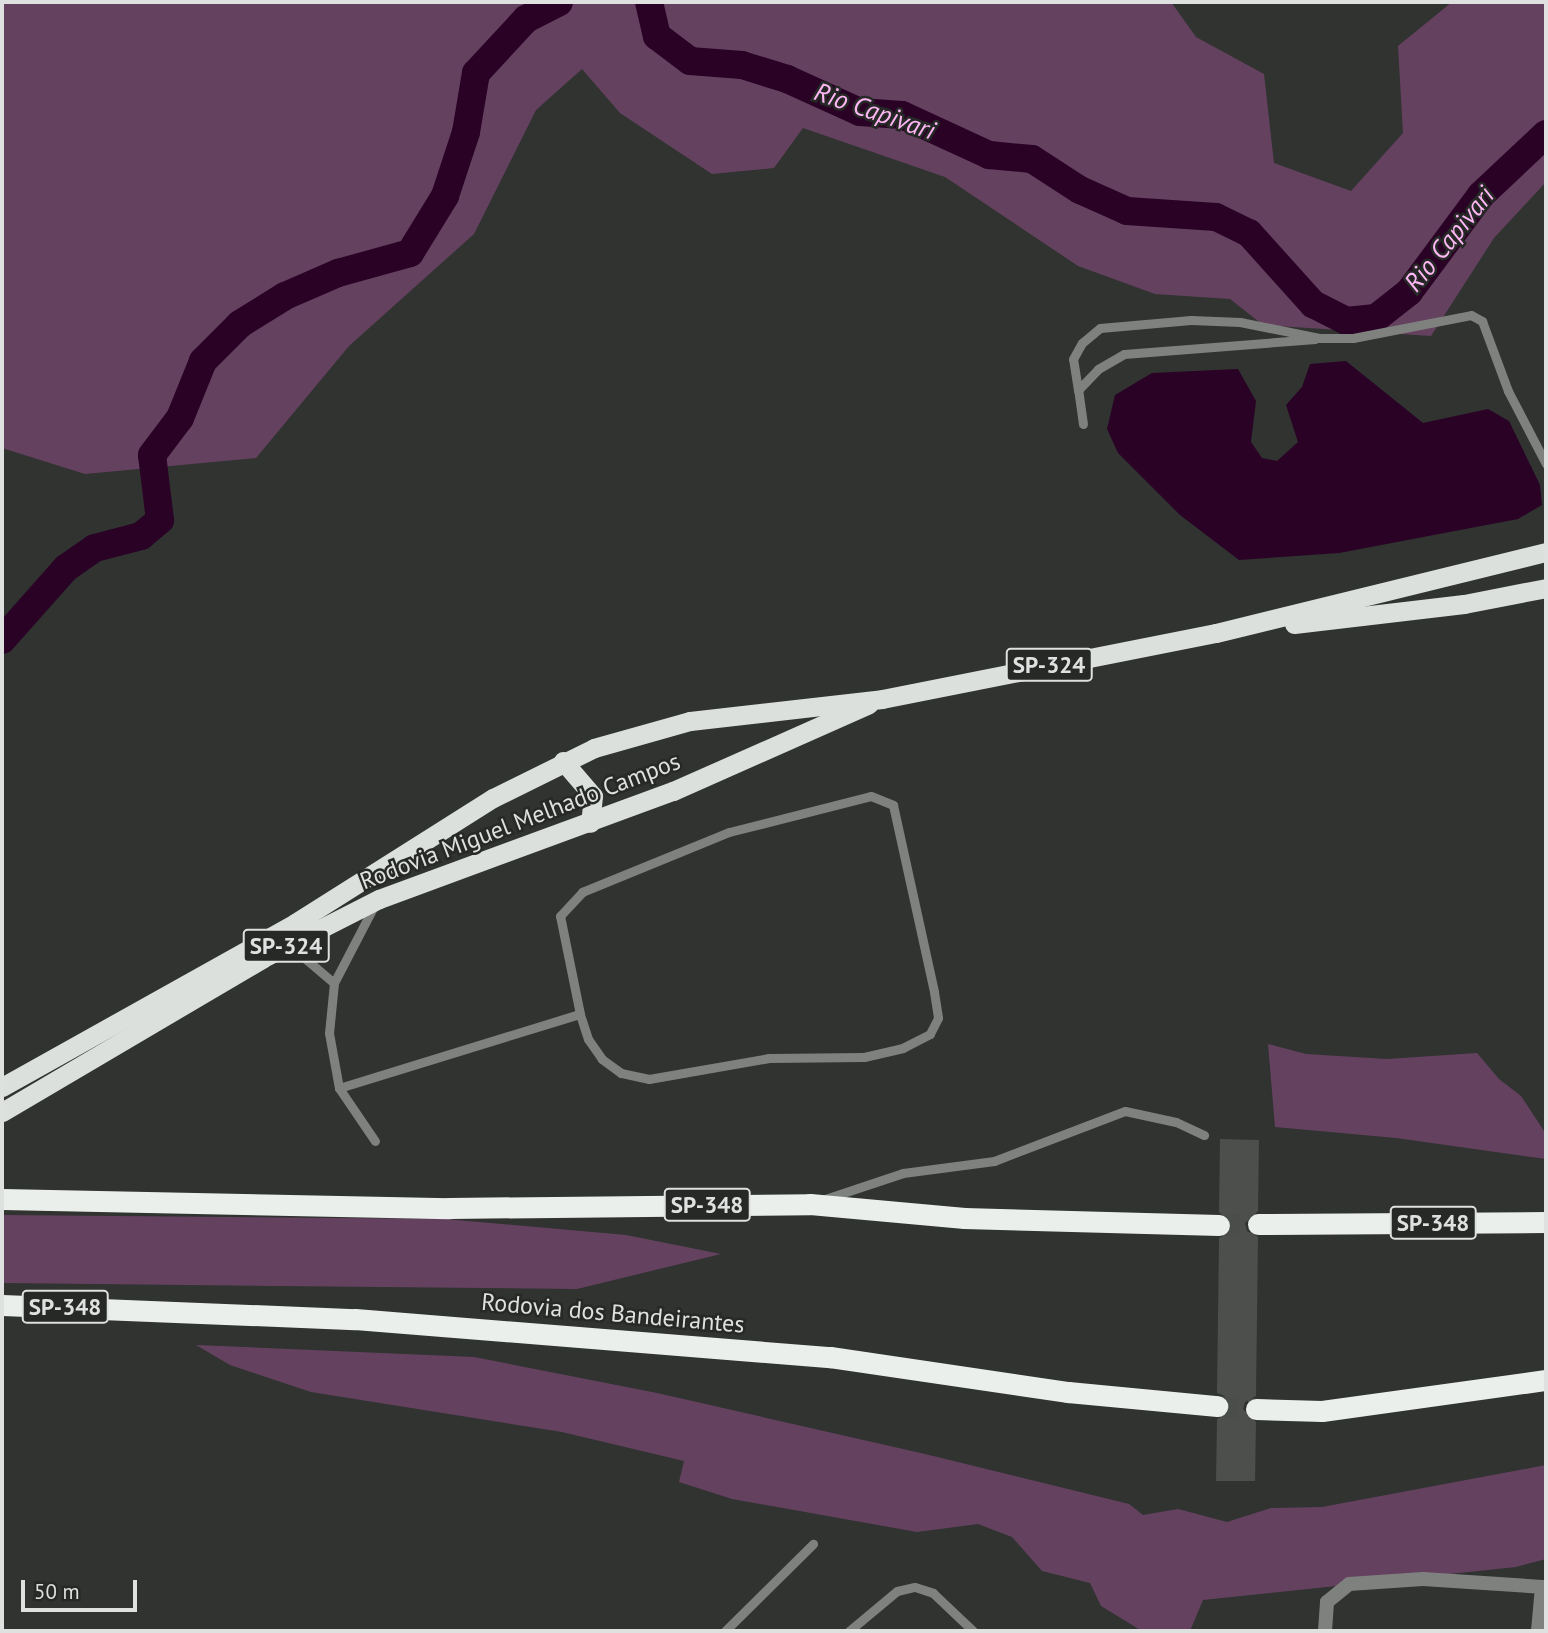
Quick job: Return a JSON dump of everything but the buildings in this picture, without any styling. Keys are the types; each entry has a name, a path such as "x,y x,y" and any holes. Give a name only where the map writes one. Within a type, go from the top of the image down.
{"highway":[{"name":"Rodovia Miguel Melhado Campos","path":"2,1087 295,923 452,822 564,761 690,721 882,699 1216,633 1546,552"},
{"name":"Rodovia Miguel Melhado Campos","path":"1216,633 1464,604 1546,588"},
{"name":"Rodovia Miguel Melhado Campos","path":"2,1112 263,958 379,899 590,823 882,699"},
{"path":"564,761 593,796 590,823"},
{"name":"SP-348","path":"2,1199 449,1208 810,1204 964,1218 1219,1225"},
{"name":"SP-348","path":"1258,1224 1546,1222"},
{"name":"Rodovia dos Bandeirantes","path":"2,1305 355,1319 830,1357 1068,1392 1217,1406"},
{"path":"1256,1409 1322,1410 1546,1380"}],"street":[{"path":"1325,1631 1327,1602 1349,1584 1474,1580 1544,1587 1538,1631"}],"lane":[{"path":"1078,390 1098,369 1124,354 1321,338 1353,338 1431,321 1478,318 1521,421 1546,464"},
{"path":"1083,424 1073,359 1082,343 1100,328 1191,320 1240,322 1321,338"},
{"path":"871,796 893,805 938,1018 930,1034 903,1048 864,1057 769,1058 649,1079 621,1073 603,1059 587,1039 580,1014 560,916 567,903 582,892 729,832 871,796"},
{"path":"375,1141 339,1088 329,1033 334,982 379,899"},
{"path":"263,958 301,955 334,982"},
{"path":"339,1088 580,1014"},
{"path":"810,1204 903,1173 994,1161 1125,1111 1176,1122 1205,1135"},
{"path":"725,1631 813,1544"},
{"path":"849,1631 897,1591 915,1587 933,1593 973,1631"}],"shaded area":[{"path":"2,2 1171,2 1196,37 1264,74 1274,163 1351,191 1403,133 1398,46 1452,2 1546,2 1546,182 1494,238 1431,336 1263,325 1230,299 1155,294 1078,266 945,177 803,128 774,168 712,174 620,113 582,69 536,110 474,234 349,346 256,458 85,474 2,448"},
{"path":"1346,361 1423,423 1488,409 1509,421 1540,485 1542,505 1518,519 1339,553 1239,560 1180,515 1118,453 1107,429 1115,395 1152,373 1238,369 1256,401 1251,442 1262,458 1277,461 1298,442 1286,405 1302,387 1310,364"},
{"path":"1268,1044 1306,1054 1387,1059 1477,1053 1499,1079 1521,1096 1546,1134 1546,1159 1396,1138 1275,1127"},
{"path":"2,1215 445,1219 626,1235 721,1254 577,1289 2,1283"},
{"path":"196,1345 474,1357 657,1393 925,1454 1129,1504 1143,1515 1178,1509 1227,1522 1271,1508 1322,1507 1546,1465 1546,1559 1516,1567 1203,1600 1190,1631 1142,1631 1101,1606 1090,1583 1042,1571 1012,1537 978,1524 917,1532 732,1499 679,1482 684,1461 562,1432 311,1392 230,1365"}],"waterway":[{"name":"Rio Capivari","path":"2,640 66,568 95,548 141,536 160,520 152,455 180,418 203,361 240,324 285,296 338,273 410,253 445,196 466,132 476,73 526,19 559,2"},
{"name":"Rio Capivari","path":"649,2 657,36 690,61 742,65 787,79 860,112 902,115 989,155 1032,159 1080,190 1127,211 1216,217 1249,233 1313,304 1346,321 1376,318 1409,292 1481,195 1546,134"}],"tunnel":[{"path":"1219,1225 1258,1224"},
{"path":"1217,1406 1256,1409"}]}
